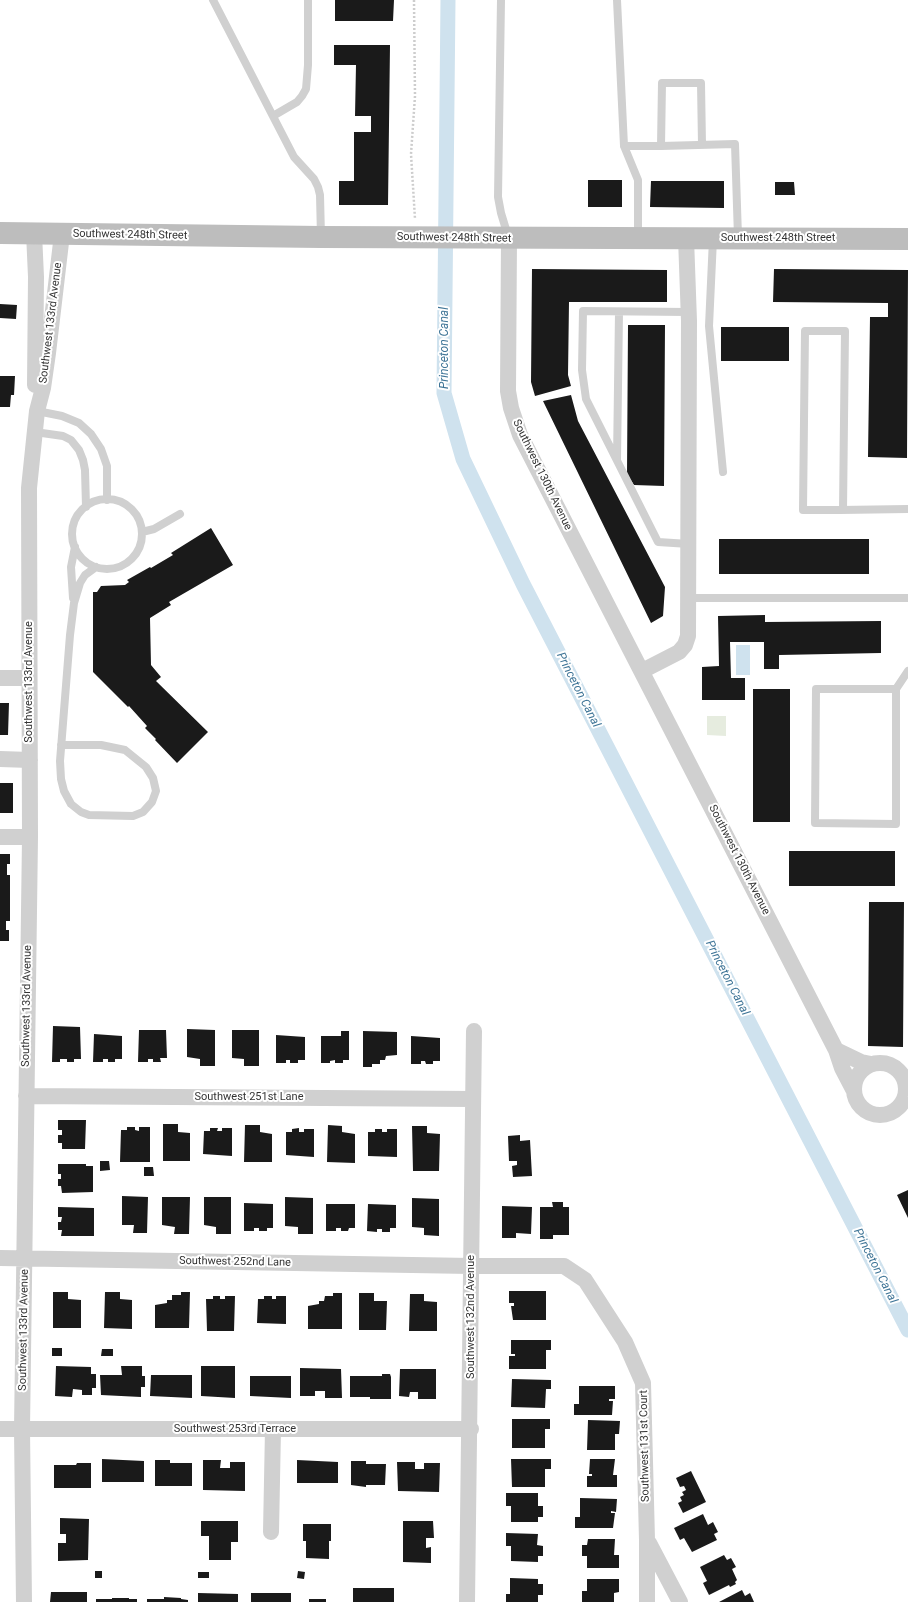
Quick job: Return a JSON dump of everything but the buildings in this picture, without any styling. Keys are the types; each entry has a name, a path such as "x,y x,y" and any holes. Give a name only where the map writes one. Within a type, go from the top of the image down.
{"street":[{"name":"Southwest 248th Street","path":"0,233 321,237 422,230 470,237 509,238 908,239"},
{"name":"Southwest 133rd Avenue","path":"34,233 36,277 34,391 37,411"},
{"name":"Southwest 133rd Avenue","path":"24,1602 22,1429 30,837 29,488 37,411 43,388 48,353 62,234"},
{"name":"Southwest 130th Avenue","path":"509,238 508,391 513,415 520,435 836,1050 842,1068 854,1091"},
{"path":"642,671 678,652 685,644 688,636 688,312 686,238"},
{"path":"0,678 29,678"},
{"path":"0,759 30,760"},
{"path":"0,837 30,837"},
{"name":"Southwest 132nd Avenue","path":"467,1602 474,1031"},
{"path":"836,1050 861,1062 885,1064 898,1070 903,1076 906,1090 902,1103 891,1113 884,1115 870,1113 858,1104 854,1091 856,1078 871,1064"},
{"name":"Southwest 251st Lane","path":"26,1096 473,1099"},
{"name":"Southwest 252nd Lane","path":"0,1258 470,1266"},
{"name":"Southwest 131st Court","path":"470,1266 564,1266 585,1280 625,1342 643,1383 647,1602"},
{"name":"Southwest 253rd Terrace","path":"0,1429 470,1429"},
{"path":"271,1532 273,1429"},
{"path":"647,1540 680,1602"}],"lane":[{"path":"213,0 294,157 314,179 318,187 320,195 321,237"},
{"path":"273,116 297,102 306,89 308,66 308,0"},
{"path":"501,0 498,197 500,214 509,238"},
{"path":"617,0 624,146 638,180 638,238"},
{"path":"661,146 662,83 701,84 702,145"},
{"path":"624,146 735,144 738,238"},
{"path":"713,238 709,326 723,472"},
{"path":"688,312 583,311 582,370 586,399 658,542 689,544"},
{"path":"617,463 619,312"},
{"path":"843,510 844,331 805,331 803,510 843,510 908,509"},
{"path":"37,411 62,416 79,423 91,434 101,449 107,466 107,500"},
{"path":"35,432 63,436 71,440 79,450 85,470 86,507"},
{"path":"100,500 107,500 120,502 129,507 136,514 140,522 142,532 142,542 138,551 132,559 115,569 96,568 86,563 79,556 74,547 72,537 76,518 86,507 100,500"},
{"path":"142,532 154,529 180,514"},
{"path":"61,745 101,745 118,747 125,750 146,767 153,778 156,791 152,802 143,812 134,816 89,815 81,812 71,804 64,791 60,770 61,745 74,603 71,567 74,547"},
{"path":"74,603 80,583 85,575 96,568"},
{"path":"688,598 908,598"},
{"path":"896,689 816,689 815,823 896,824 896,689 908,672"}],"path":[{"path":"414,0 415,96 411,168 415,212 422,230"}],"shaded area":[{"path":"707,716 726,716 726,736 707,735"}],"water":[{"path":"736,645 750,645 750,675 736,675"}],"waterway":[{"name":"Princeton Canal","path":"448,0 444,393 463,459 523,584 908,1330"}]}
